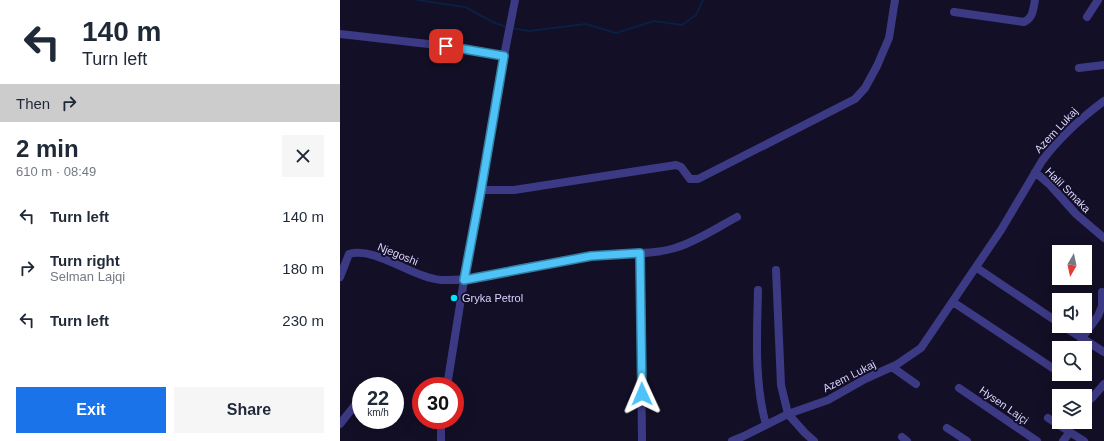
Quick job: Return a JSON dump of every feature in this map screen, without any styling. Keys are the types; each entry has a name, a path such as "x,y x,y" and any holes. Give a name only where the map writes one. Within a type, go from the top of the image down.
{"street":[{"path":"448,377 464,280 515,0"},
{"path":"481,190 514,190 676,165 681,167 690,179 698,179 855,99 865,88 877,66 889,38 895,0"},
{"path":"954,12 1024,22 1029,20 1032,15 1035,0"},
{"path":"1087,17 1098,0"},
{"path":"340,34 446,46 504,56"},
{"path":"1079,68 1104,65"},
{"name":"Azem Lukaj","path":"732,441 788,414 828,400 865,379 892,367 921,348 977,268 1049,151 1087,113 1104,101"},
{"name":"Halil Smaka","path":"1035,172 1050,185 1076,214 1104,238"},
{"path":"464,280 591,256 663,251 686,244 737,217"},
{"name":"Njegoshi","path":"340,277 349,254 360,252 379,258 426,278 439,280 464,280"},
{"path":"640,253 642,441"},
{"path":"977,268 1052,318"},
{"path":"776,270 781,385 788,414 814,441"},
{"path":"758,290 757,349 761,407 766,425"},
{"path":"1081,339 1098,316 1102,306 1102,292"},
{"path":"953,302 1052,369"},
{"path":"1073,333 1104,352"},
{"path":"892,367 916,384"},
{"path":"1092,398 1104,384"},
{"name":"Hysen Lajçi","path":"959,388 1036,441"},
{"path":"340,424 352,409"},
{"path":"1048,418 1084,441"},
{"path":"947,428 967,441"},
{"path":"441,429 441,441"},
{"path":"1063,441 1070,432"}],"waterway":[{"path":"417,0 465,7 495,23 507,27"},
{"path":"511,28 529,31 586,24 616,33 654,21 682,25 696,15 703,0"}],"place":[{"name":"Gryka Petrol","path":"454,298"}],"route":[{"path":"446,46 504,56 495,114 464,280 591,256 640,253 642,394"}]}
